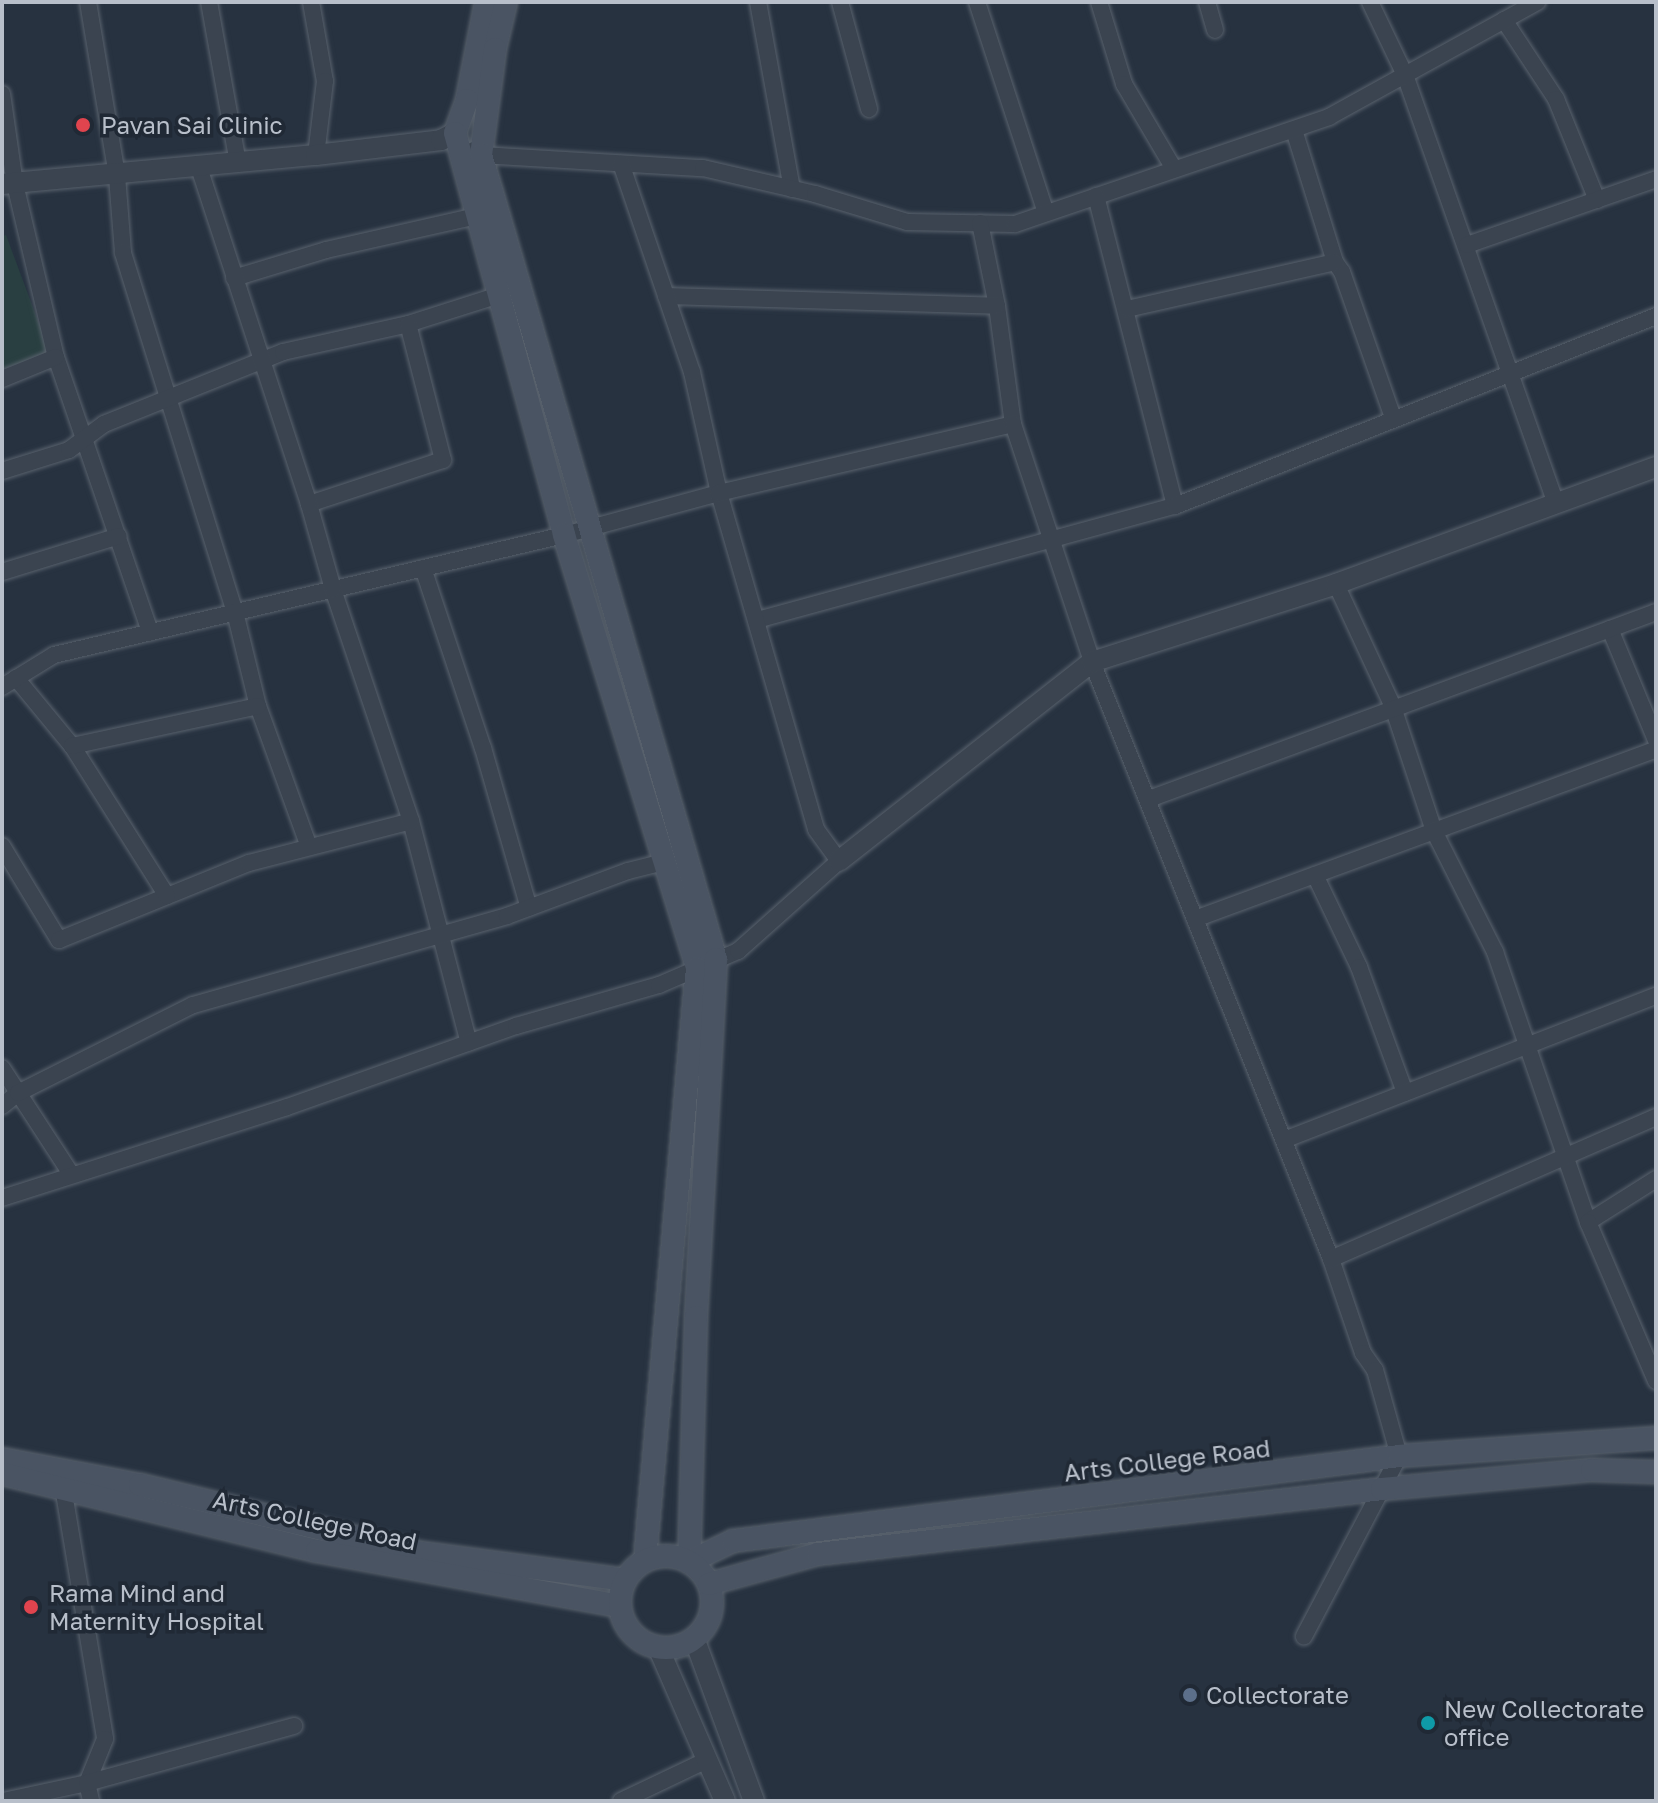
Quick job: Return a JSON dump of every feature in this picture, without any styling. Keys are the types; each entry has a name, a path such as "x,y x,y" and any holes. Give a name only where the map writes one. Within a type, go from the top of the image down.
{"main road":[{"path":"486,2 467,100 455,133 564,535 665,862 707,964 645,1560"},
{"path":"506,2 495,49 481,155 588,529 707,964 689,1562"},
{"name":"Arts College Road","path":"689,1562 733,1541 1399,1456 1656,1438"},
{"path":"2,1459 140,1485 421,1553 625,1580"},
{"path":"709,1584 818,1554 1382,1489 1592,1470 1656,1472"},
{"name":"Arts College Road","path":"2,1474 317,1551 620,1606"},
{"path":"668,1556 689,1562 709,1584 710,1614 694,1638 671,1648 658,1647 632,1633 620,1606 625,1580 645,1560 668,1556"}],"street":[{"path":"88,2 117,176 123,253 235,612 258,706 309,847"},
{"path":"209,2 238,163"},
{"path":"311,2 325,81 316,155"},
{"path":"758,2 792,189"},
{"path":"840,2 869,109"},
{"path":"977,2 1046,213"},
{"path":"1099,2 1124,84 1174,169"},
{"path":"1207,2 1215,30"},
{"path":"1370,2 1405,75 1556,503"},
{"path":"8,184 316,155 441,140 455,133 481,155 703,168 792,189 907,222 1015,224 1329,117 1537,2"},
{"path":"1504,20 1556,99 1597,200"},
{"path":"2,94 8,184 56,357 150,632"},
{"path":"1294,130 1335,262 1342,272 1393,418"},
{"path":"621,164 692,372 719,493 816,829 839,861"},
{"path":"199,168 309,504 333,589 411,821 469,1043"},
{"path":"1467,245 1656,179"},
{"path":"1096,196 1175,506"},
{"path":"234,278 326,250 477,216"},
{"path":"980,223 997,306 1013,424 1092,662 1331,1259 1363,1353 1375,1370 1399,1456 1304,1636"},
{"path":"1127,309 1335,262"},
{"path":"2,471 69,450 104,424 283,352 408,324 499,295"},
{"path":"666,296 997,306"},
{"path":"757,620 1175,506 1656,316"},
{"path":"309,504 443,460 408,324"},
{"path":"2,379 56,357"},
{"path":"167,896 72,746 9,683 54,655 564,535 719,493 1013,424"},
{"path":"2,1198 287,1107 469,1043 659,985 738,951 839,861 1092,662 1336,584 1656,467"},
{"path":"2,572 119,536"},
{"path":"423,568 483,748 529,908"},
{"path":"1336,584 1392,709 1434,831 1495,952 1588,1222 1656,1381"},
{"path":"1149,799 1656,612"},
{"path":"1610,629 1656,740"},
{"path":"72,746 258,706"},
{"path":"1195,919 1656,749"},
{"path":"2,846 59,940 249,863 411,821"},
{"path":"2,1106 18,1093 193,1005 440,935 529,908 628,871 665,862"},
{"path":"1315,875 1359,967 1405,1093"},
{"path":"1284,1140 1656,996"},
{"path":"2,1068 71,1174"},
{"path":"1331,1259 1656,1117"},
{"path":"1588,1222 1656,1179"},
{"path":"63,1487 105,1739 87,1783 91,1801"},
{"path":"694,1638 754,1801"},
{"path":"658,1647 725,1801"},
{"path":"3,1801 87,1783 294,1726"},
{"path":"621,1801 707,1760"}],"green space":[{"path":"6,235 50,353 2,369 2,236"}],"place":[{"name":"Pavan Sai Clinic","path":"83,125"},
{"name":"Rama Mind and Maternity Hospital","path":"31,1607"},
{"name":"Collectorate","path":"1190,1695"},
{"name":"New Collectorate office","path":"1428,1723"}]}
